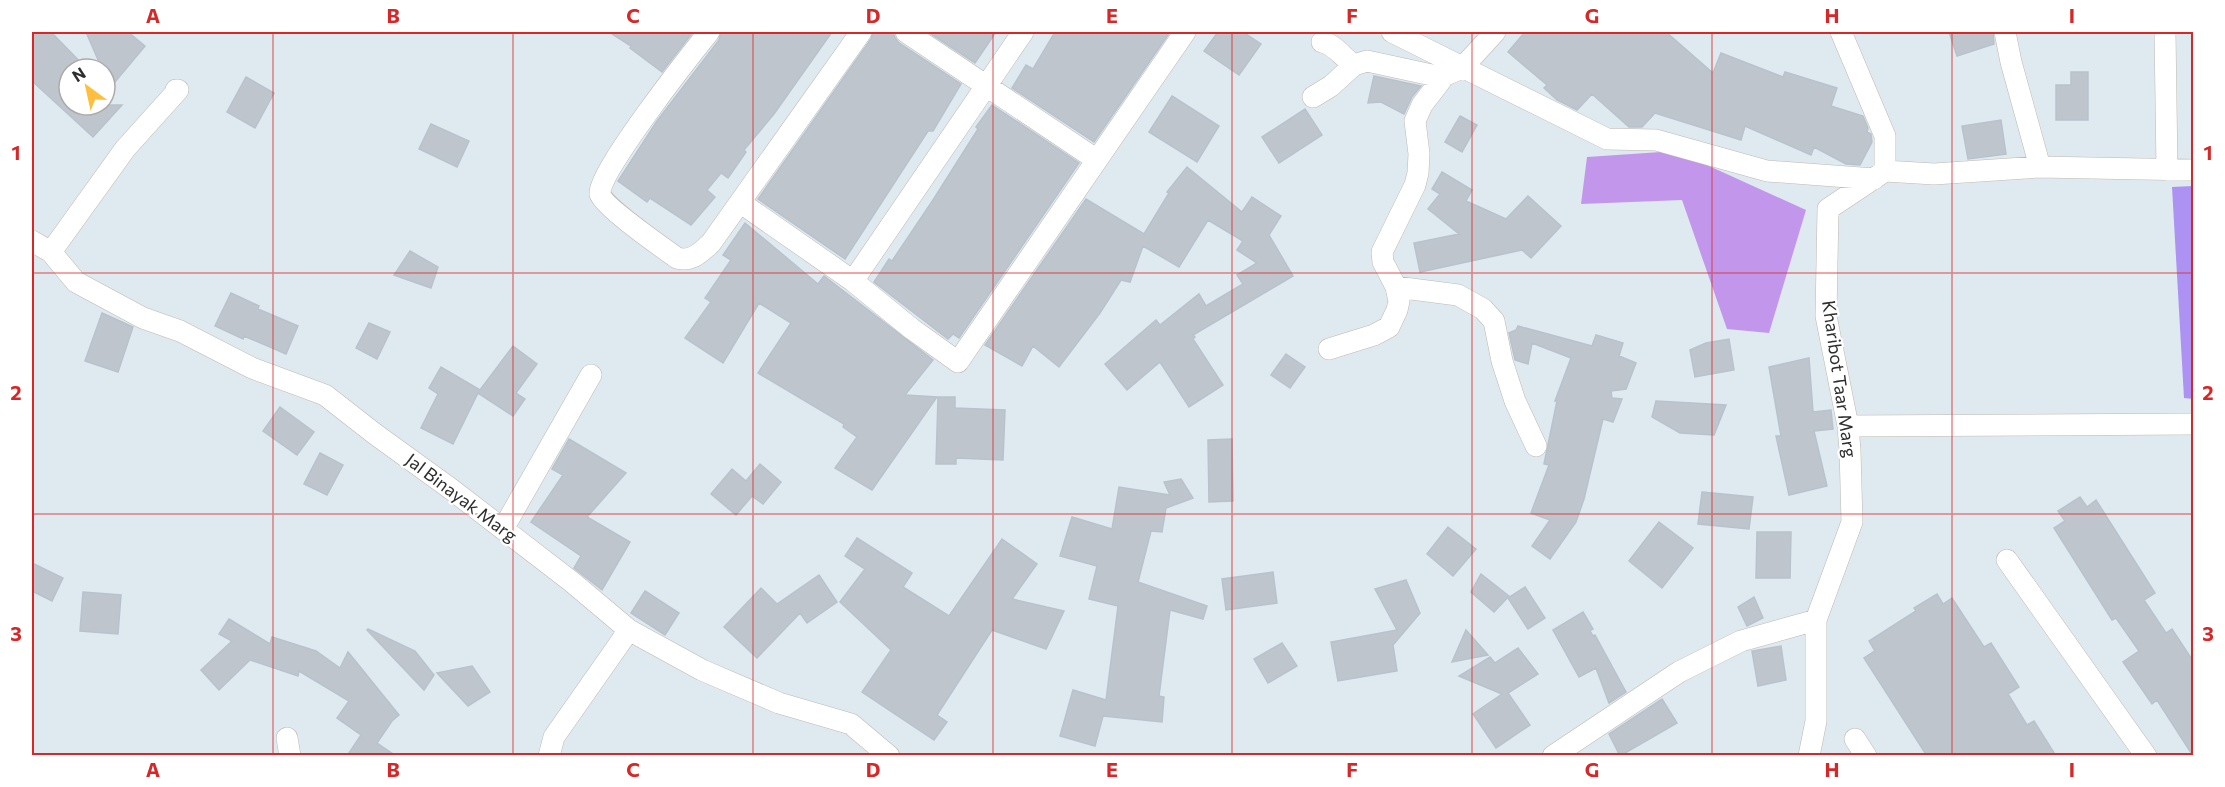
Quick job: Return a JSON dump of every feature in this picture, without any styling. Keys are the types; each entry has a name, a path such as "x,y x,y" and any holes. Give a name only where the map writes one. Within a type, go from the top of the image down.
{"street":[{"path":"709,32 630,138 603,180 600,193 602,198 620,215 676,258 684,260 692,259 711,243 861,32"},
{"path":"906,32 1097,160"},
{"path":"853,281 1023,32"},
{"path":"741,203 853,281 912,329 958,362 1185,32"},
{"path":"1392,32 1454,72 1607,139 1656,140 1767,171 1880,175 2040,167 2193,170"},
{"path":"1329,349 1374,335 1389,327 1399,301 1396,287 1383,262 1382,252 1415,185 1419,154 1416,121 1422,105 1495,32"},
{"path":"1841,32 1885,136 1880,175"},
{"path":"2005,32 2040,167"},
{"path":"2164,32 2167,170"},
{"path":"1322,42 1329,43 1344,59 1354,65"},
{"path":"1313,97 1331,86 1354,65 1367,61 1441,77 1454,72"},
{"path":"51,252 125,149 178,90 176,90"},
{"name":"Kharibot Taar Marg","path":"1809,756 1816,722 1816,620 1852,522 1848,426 1826,316 1828,209 1880,175"},
{"name":"Jal Binayak Marg","path":"32,241 51,252 76,282 142,318 180,331 252,368 325,395 572,582 629,630 702,670 779,702 851,724 889,756"},
{"path":"1396,287 1458,295 1483,309 1494,321 1502,361 1515,401 1536,446"},
{"path":"503,529 591,375"},
{"path":"1848,426 2193,424"},
{"path":"2007,560 2146,756"},
{"path":"1553,756 1679,672 1741,641 1816,620"},
{"path":"549,756 554,737 629,630"}],"shaded area":[{"path":"1676,151 1806,210 1769,333 1727,329 1682,200 1581,204 1587,157"},
{"path":"2193,186 2194,399 2184,398 2172,187"}],"building":[{"path":"32,32 51,32 75,57 57,57 57,104 32,81"},
{"path":"86,32 128,32 145,46 117,80 117,57 97,57"},
{"path":"609,32 693,32 662,72 630,48 631,46"},
{"path":"721,32 832,32 774,114 744,150 746,152 728,178 721,173 707,190 715,197 691,225 650,198 647,202 618,181 657,121 719,40"},
{"path":"873,32 893,32 899,43 961,84 933,131 928,131 845,259 758,199 871,39"},
{"path":"928,32 996,32 975,63"},
{"path":"1055,32 1170,32 1094,142 1012,88 1026,65 1033,69"},
{"path":"1218,32 1243,32 1261,44 1239,75 1204,51"},
{"path":"1525,32 1666,32 1713,73 1721,53 1783,77 1785,72 1837,88 1831,106 1863,116 1872,142 1860,165 1846,164 1814,147 1811,155 1745,126 1741,140 1655,113 1642,127 1629,127 1592,94 1577,110 1557,100 1544,88 1547,85 1508,52"},
{"path":"1949,32 1993,32 1994,44 1957,56"},
{"path":"2071,72 2088,72 2088,120 2056,120 2056,85 2071,85"},
{"path":"1374,76 1421,86 1412,97 1404,114 1381,102 1368,103"},
{"path":"246,77 274,93 255,128 227,112"},
{"path":"1172,96 1219,126 1197,162 1149,132"},
{"path":"992,105 1079,163 959,338 953,334 948,339 874,282 889,259 892,261 933,200 978,129 976,127"},
{"path":"1305,109 1322,135 1279,163 1262,137"},
{"path":"1460,116 1477,125 1462,152 1445,142"},
{"path":"71,117 111,117 93,137"},
{"path":"2001,120 2006,154 1968,159 1962,126"},
{"path":"431,124 469,141 457,167 419,149"},
{"path":"1187,167 1242,212 1252,197 1281,216 1269,235 1293,276 1193,335 1195,337 1193,339 1223,385 1189,407 1160,362 1127,390 1105,364 1156,320 1160,325 1199,294 1206,306 1243,284 1237,275 1257,263 1237,250 1243,241 1208,220 1179,267 1143,246 1130,282 1121,280 1100,313 1059,367 1033,346 1022,366 985,345 1086,199 1144,234 1169,193 1167,192"},
{"path":"1442,172 1472,190 1466,201 1506,219 1528,196 1561,226 1531,258 1522,250 1420,272 1414,243 1459,234 1428,209 1440,194 1432,189"},
{"path":"745,223 818,284 824,276 933,360 905,395 937,397 872,490 835,468 857,437 843,427 844,424 758,373 791,323 759,303 723,363 685,338 711,302 705,298 731,260 723,255"},
{"path":"410,251 438,267 431,288 394,275"},
{"path":"231,293 259,306 258,309 298,326 286,354 244,336 243,339 215,326"},
{"path":"102,313 133,327 118,372 85,361"},
{"path":"369,323 390,332 377,359 356,348"},
{"path":"1518,326 1592,346 1596,335 1623,343 1619,356 1636,363 1626,389 1611,391 1612,398 1622,399 1613,422 1603,419 1584,499 1576,522 1550,559 1532,546 1550,520 1531,513 1549,465 1544,464 1557,401 1555,401 1571,358 1532,343 1528,364 1515,360 1509,333 1516,330"},
{"path":"1729,339 1734,370 1695,377 1690,350 1706,343"},
{"path":"513,346 537,364 516,393 525,399 513,416 478,393 453,444 421,428 438,394 429,388 441,367 480,390"},
{"path":"1286,354 1305,367 1290,388 1271,375"},
{"path":"1809,358 1813,412 1831,410 1833,429 1814,431 1827,486 1789,495 1776,436 1781,436 1769,367"},
{"path":"938,397 955,397 955,408 1005,410 1003,460 956,458 956,464 936,464"},
{"path":"1656,401 1726,405 1714,435 1680,433 1652,417"},
{"path":"280,407 314,432 297,455 263,431"},
{"path":"569,439 626,473 587,517 630,542 602,590 574,568 581,556 531,522 563,475 552,469"},
{"path":"1232,439 1233,501 1209,502 1208,440"},
{"path":"320,453 343,465 327,495 304,484"},
{"path":"760,464 781,482 763,504 752,496 736,515 711,494 732,469 746,481"},
{"path":"1181,479 1193,498 1166,508 1162,532 1151,531 1138,582 1207,606 1203,619 1170,610 1159,696 1164,697 1162,722 1103,716 1095,746 1060,736 1073,690 1106,700 1118,606 1089,599 1097,566 1060,556 1072,517 1112,529 1119,487 1170,495 1164,482"},
{"path":"1702,492 1753,497 1749,529 1698,524"},
{"path":"2080,497 2087,507 2096,500 2155,593 2144,600 2166,633 2172,629 2193,661 2193,756 2157,700 2152,704 2123,662 2139,651 2116,618 2112,620 2054,528 2065,521 2058,511"},
{"path":"1659,522 1693,548 1662,588 1629,561"},
{"path":"1448,527 1476,549 1453,576 1427,554"},
{"path":"1757,532 1791,532 1790,578 1756,578"},
{"path":"857,538 912,573 903,587 949,616 1002,539 1037,564 1012,599 1064,611 1046,649 992,630 937,715 947,722 934,740 862,692 891,650 840,602 865,569 845,556"},
{"path":"32,563 63,578 52,601 32,591"},
{"path":"1273,572 1277,603 1226,610 1222,579"},
{"path":"1481,574 1509,596 1494,612 1471,592"},
{"path":"819,575 837,602 807,623 800,613 757,658 724,627 761,588 777,604"},
{"path":"1406,580 1420,613 1393,645 1397,671 1338,681 1331,642 1397,630 1375,589"},
{"path":"1525,587 1545,618 1528,629 1508,598"},
{"path":"645,591 679,613 665,635 631,613"},
{"path":"83,592 121,595 118,634 80,631"},
{"path":"1937,594 1943,604 1952,598 1984,647 1991,643 2019,687 2008,694 2027,725 2034,721 2056,756 1927,756 1864,658 1875,651 1869,641 1916,611 1914,608"},
{"path":"1754,597 1763,618 1747,626 1738,607"},
{"path":"1583,612 1593,629 1590,631 1593,636 1595,635 1626,692 1609,703 1596,668 1579,677 1553,630"},
{"path":"229,619 270,644 272,637 316,651 340,668 348,652 399,715 377,743 396,756 347,756 361,735 337,718 349,701 299,671 298,676 250,660 219,690 201,670 232,641 219,634"},
{"path":"367,630 415,651 434,675 424,690"},
{"path":"1466,630 1488,655 1452,662"},
{"path":"1282,643 1297,666 1268,683 1254,659"},
{"path":"1781,646 1786,680 1758,686 1752,651"},
{"path":"1518,648 1538,674 1508,693 1530,725 1496,748 1473,714 1502,694 1459,676 1490,657 1495,663"},
{"path":"472,666 490,692 468,706 437,673"},
{"path":"1662,699 1677,723 1620,756 1609,734"}]}
